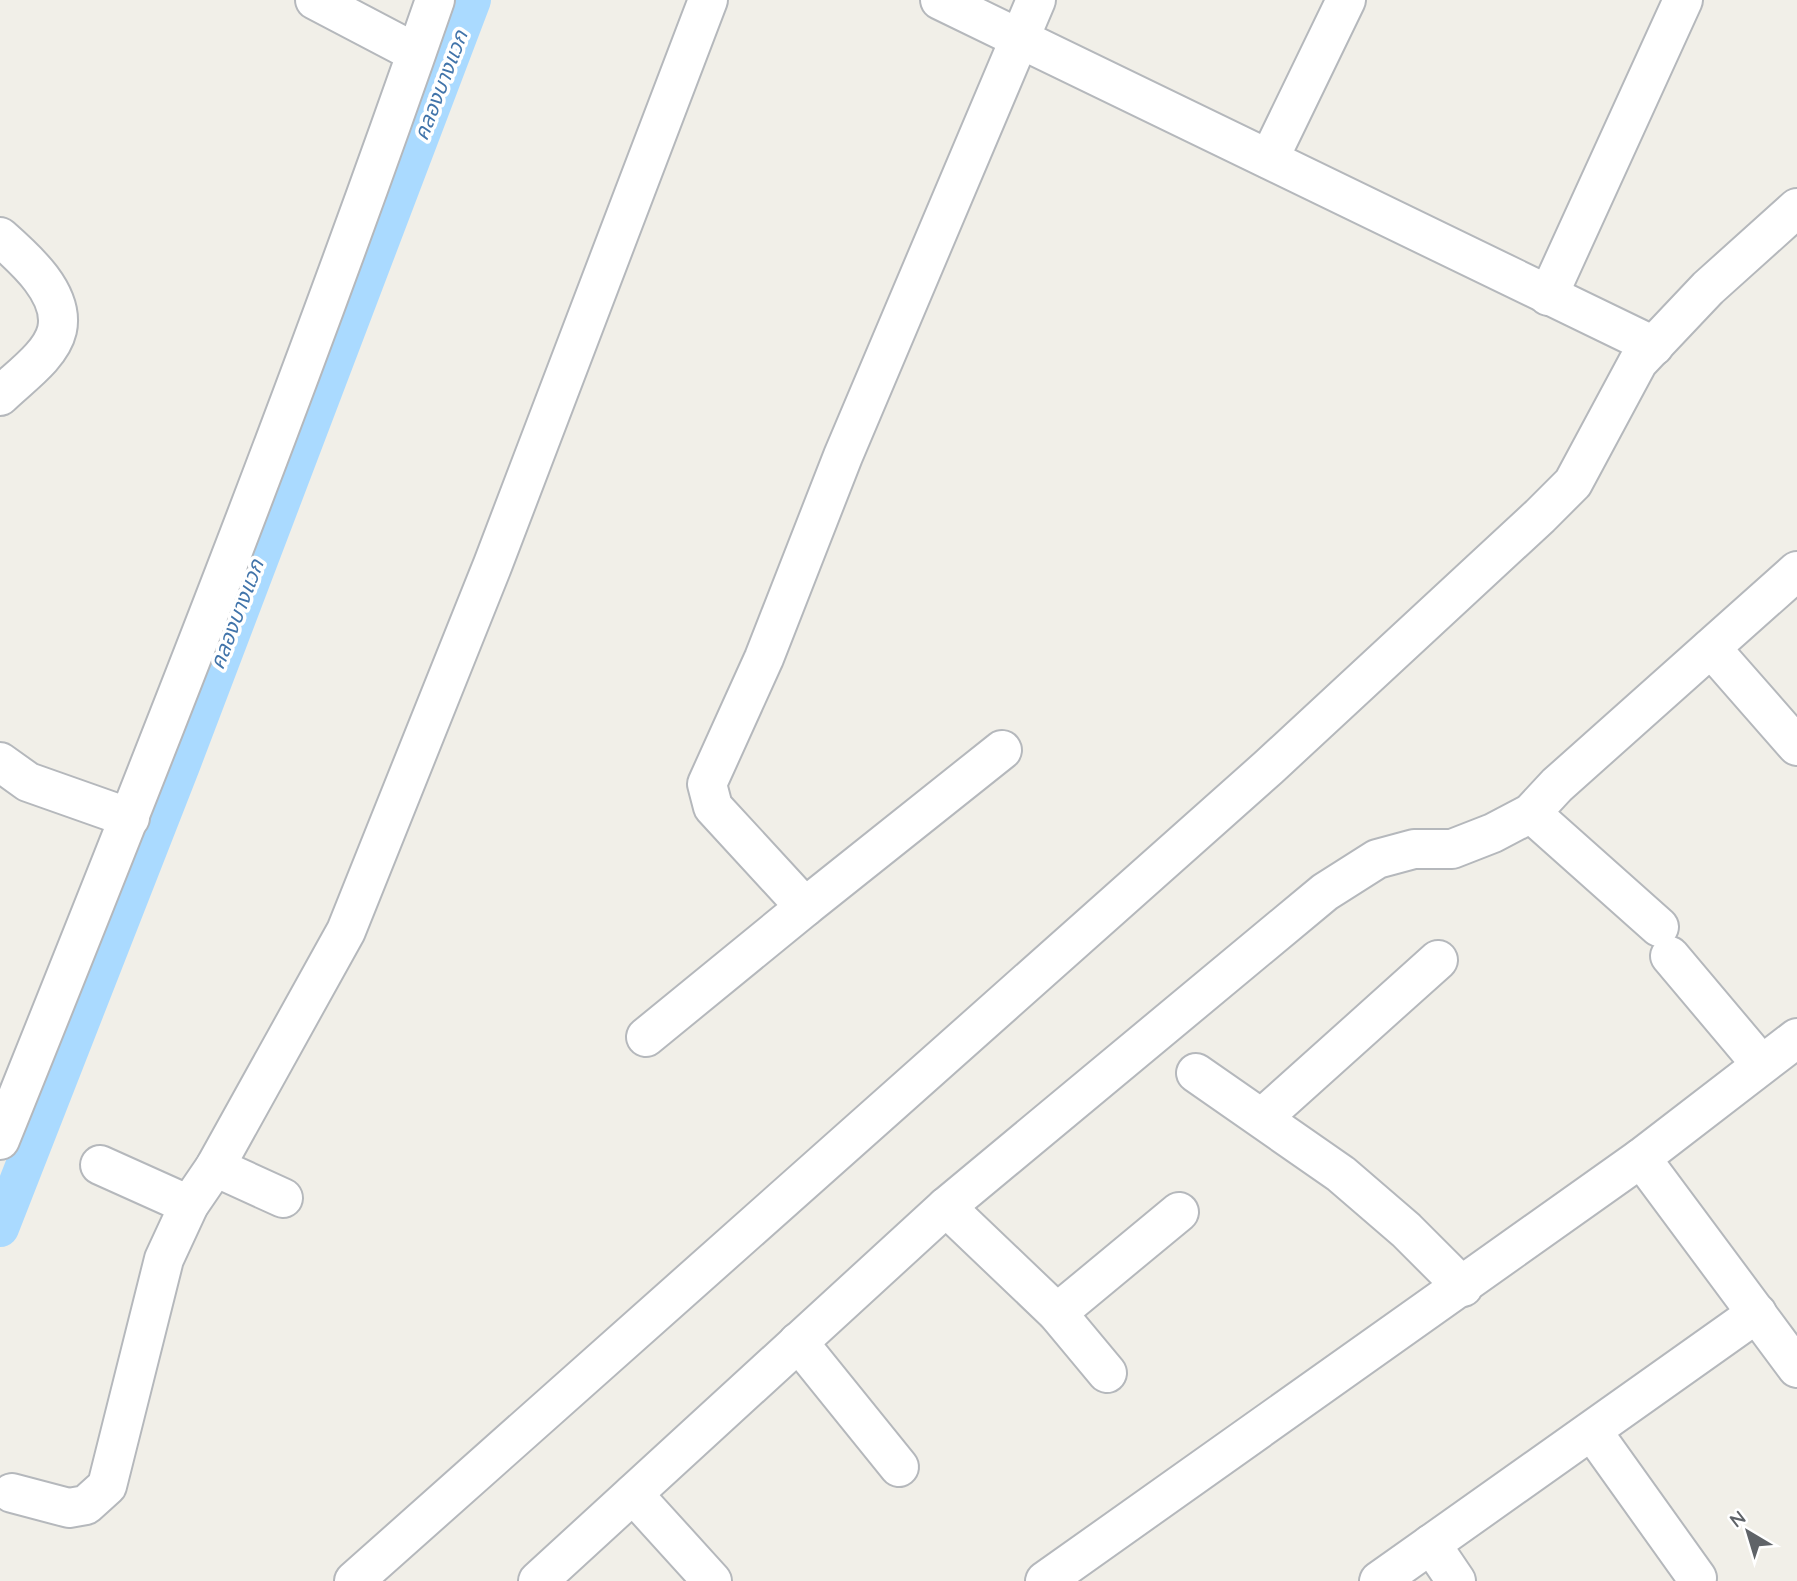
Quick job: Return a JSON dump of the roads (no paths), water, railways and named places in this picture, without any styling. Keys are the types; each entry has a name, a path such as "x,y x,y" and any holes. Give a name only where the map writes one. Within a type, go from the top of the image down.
{"street":[{"path":"316,0 416,53"},
{"path":"12,1493 69,1508 86,1505 107,1486 151,1301 164,1259 189,1205 215,1167 346,931 493,564 708,0"},
{"path":"940,0 1654,346"},
{"path":"805,906 713,807 707,784 764,658 843,456 1036,0"},
{"path":"1269,159 1346,0"},
{"path":"1548,296 1684,0"},
{"path":"0,1140 130,818 289,403 416,53 430,2"},
{"path":"354,1581 1198,830 1540,516 1573,482 1638,362 1708,288 1797,208"},
{"path":"0,237 25,259 57,304 57,331 45,352 0,396"},
{"path":"538,1581 946,1207 1325,892 1377,859 1414,849 1452,849 1493,833 1531,813 1558,785 1797,571"},
{"path":"1711,648 1797,746"},
{"path":"646,1037 805,906 1002,750"},
{"path":"0,762 28,782 130,818"},
{"path":"1531,813 1664,941 1760,1064"},
{"path":"1262,1118 1438,961"},
{"path":"1045,1581 1463,1287 1641,1158 1797,1038"},
{"path":"1196,1073 1341,1174 1406,1230 1463,1287"},
{"path":"1641,1158 1797,1368"},
{"path":"100,1165 189,1205"},
{"path":"215,1167 284,1198"},
{"path":"946,1207 1057,1313 1107,1373"},
{"path":"1057,1313 1179,1212"},
{"path":"1379,1581 1757,1313"},
{"path":"798,1342 899,1467"},
{"path":"1592,1431 1696,1578"},
{"path":"633,1494 712,1581"},
{"path":"1431,1544 1457,1581"}],"waterway":[{"name":"คลองบางแวก","path":"0,1228 182,763 472,0"}]}
